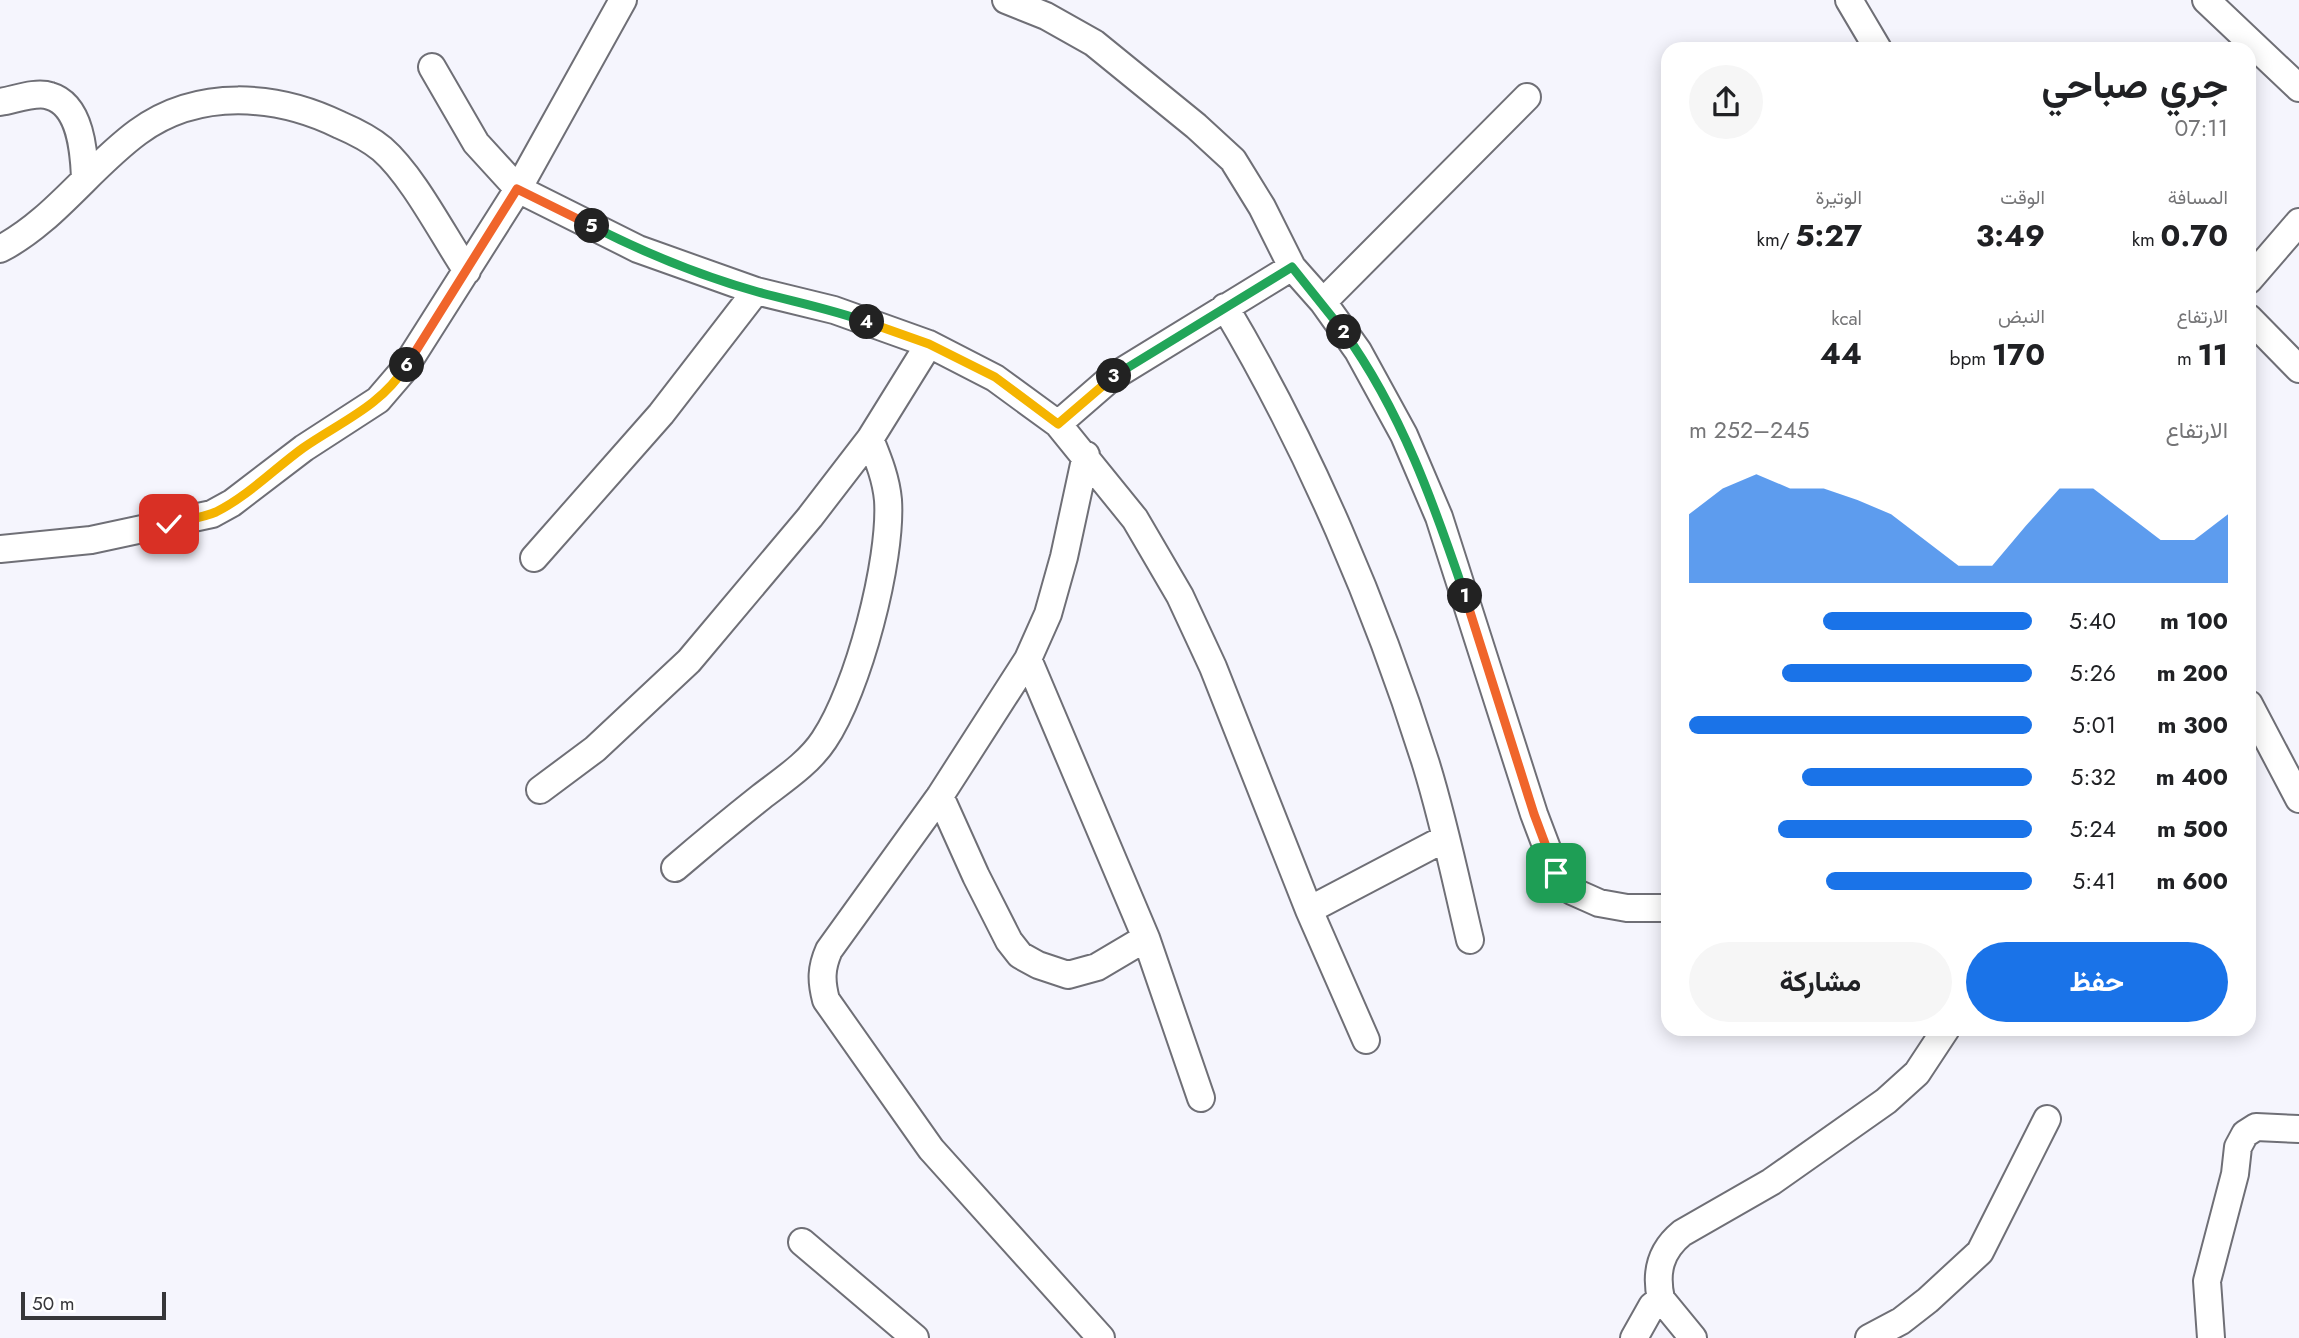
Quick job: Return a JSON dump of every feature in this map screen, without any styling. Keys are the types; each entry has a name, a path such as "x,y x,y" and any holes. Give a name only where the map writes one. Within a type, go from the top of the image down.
{"street":[{"path":"0,549 91,540 212,514 232,503 304,448 385,394 402,372 517,189 623,0"},
{"path":"1006,0 1046,16 1094,43 1233,160 1262,207 1292,267 1323,302 1358,351 1404,435 1438,517 1534,814 1556,873 1572,891 1599,903 1627,908 1661,908"},
{"path":"1849,0 1874,42"},
{"path":"2206,0 2250,42"},
{"path":"2256,47 2299,88"},
{"path":"432,68 477,143 517,189 638,249 756,291 834,310 929,344 995,377 1058,424 1086,455 1135,519 1180,596 1213,667 1309,910 1366,1040"},
{"path":"0,102 41,95 51,96 63,104 81,137 85,178"},
{"path":"1323,302 1527,97"},
{"path":"0,249 47,215 139,132 167,115 200,105 233,100 274,101 316,113 381,148 416,191 467,271"},
{"path":"2256,273 2299,222"},
{"path":"1058,424 1111,378 1292,267"},
{"path":"534,558 661,414 756,291"},
{"path":"1225,307 1269,381 1308,461 1384,645 1426,764 1470,940"},
{"path":"2256,325 2299,369"},
{"path":"540,790 595,749 689,661 810,517 870,439 929,344"},
{"path":"675,868 800,766 824,740 851,690 865,642 887,541 888,500 885,480 870,439"},
{"path":"1086,455 1064,557 1048,614 1028,659 940,796 829,950 823,963 821,982 826,1000 931,1149 1101,1338"},
{"path":"1028,659 1146,938 1201,1098"},
{"path":"2256,717 2299,799"},
{"path":"940,796 1009,941 1020,955 1038,965 1068,975 1097,967 1146,938"},
{"path":"1309,910 1446,838"},
{"path":"1693,1338 1661,1299 1657,1279 1663,1255 1671,1242 1771,1182 1886,1101 1917,1073 1941,1036"},
{"path":"1870,1338 1901,1321 1928,1300 1980,1252 2047,1119"},
{"path":"2211,1338 2207,1281 2235,1174 2238,1147 2245,1134 2256,1127 2299,1129"},
{"path":"802,1242 915,1338"},
{"path":"1634,1338 1653,1306 1661,1299"}],"route":[{"path":"169,524 212,514 232,503 304,448 378,400 392,387 517,189 638,249 756,291 834,310 929,344 995,377 1058,424 1111,378 1292,267 1323,302 1358,351 1404,435 1438,517 1534,814 1556,873"}]}
